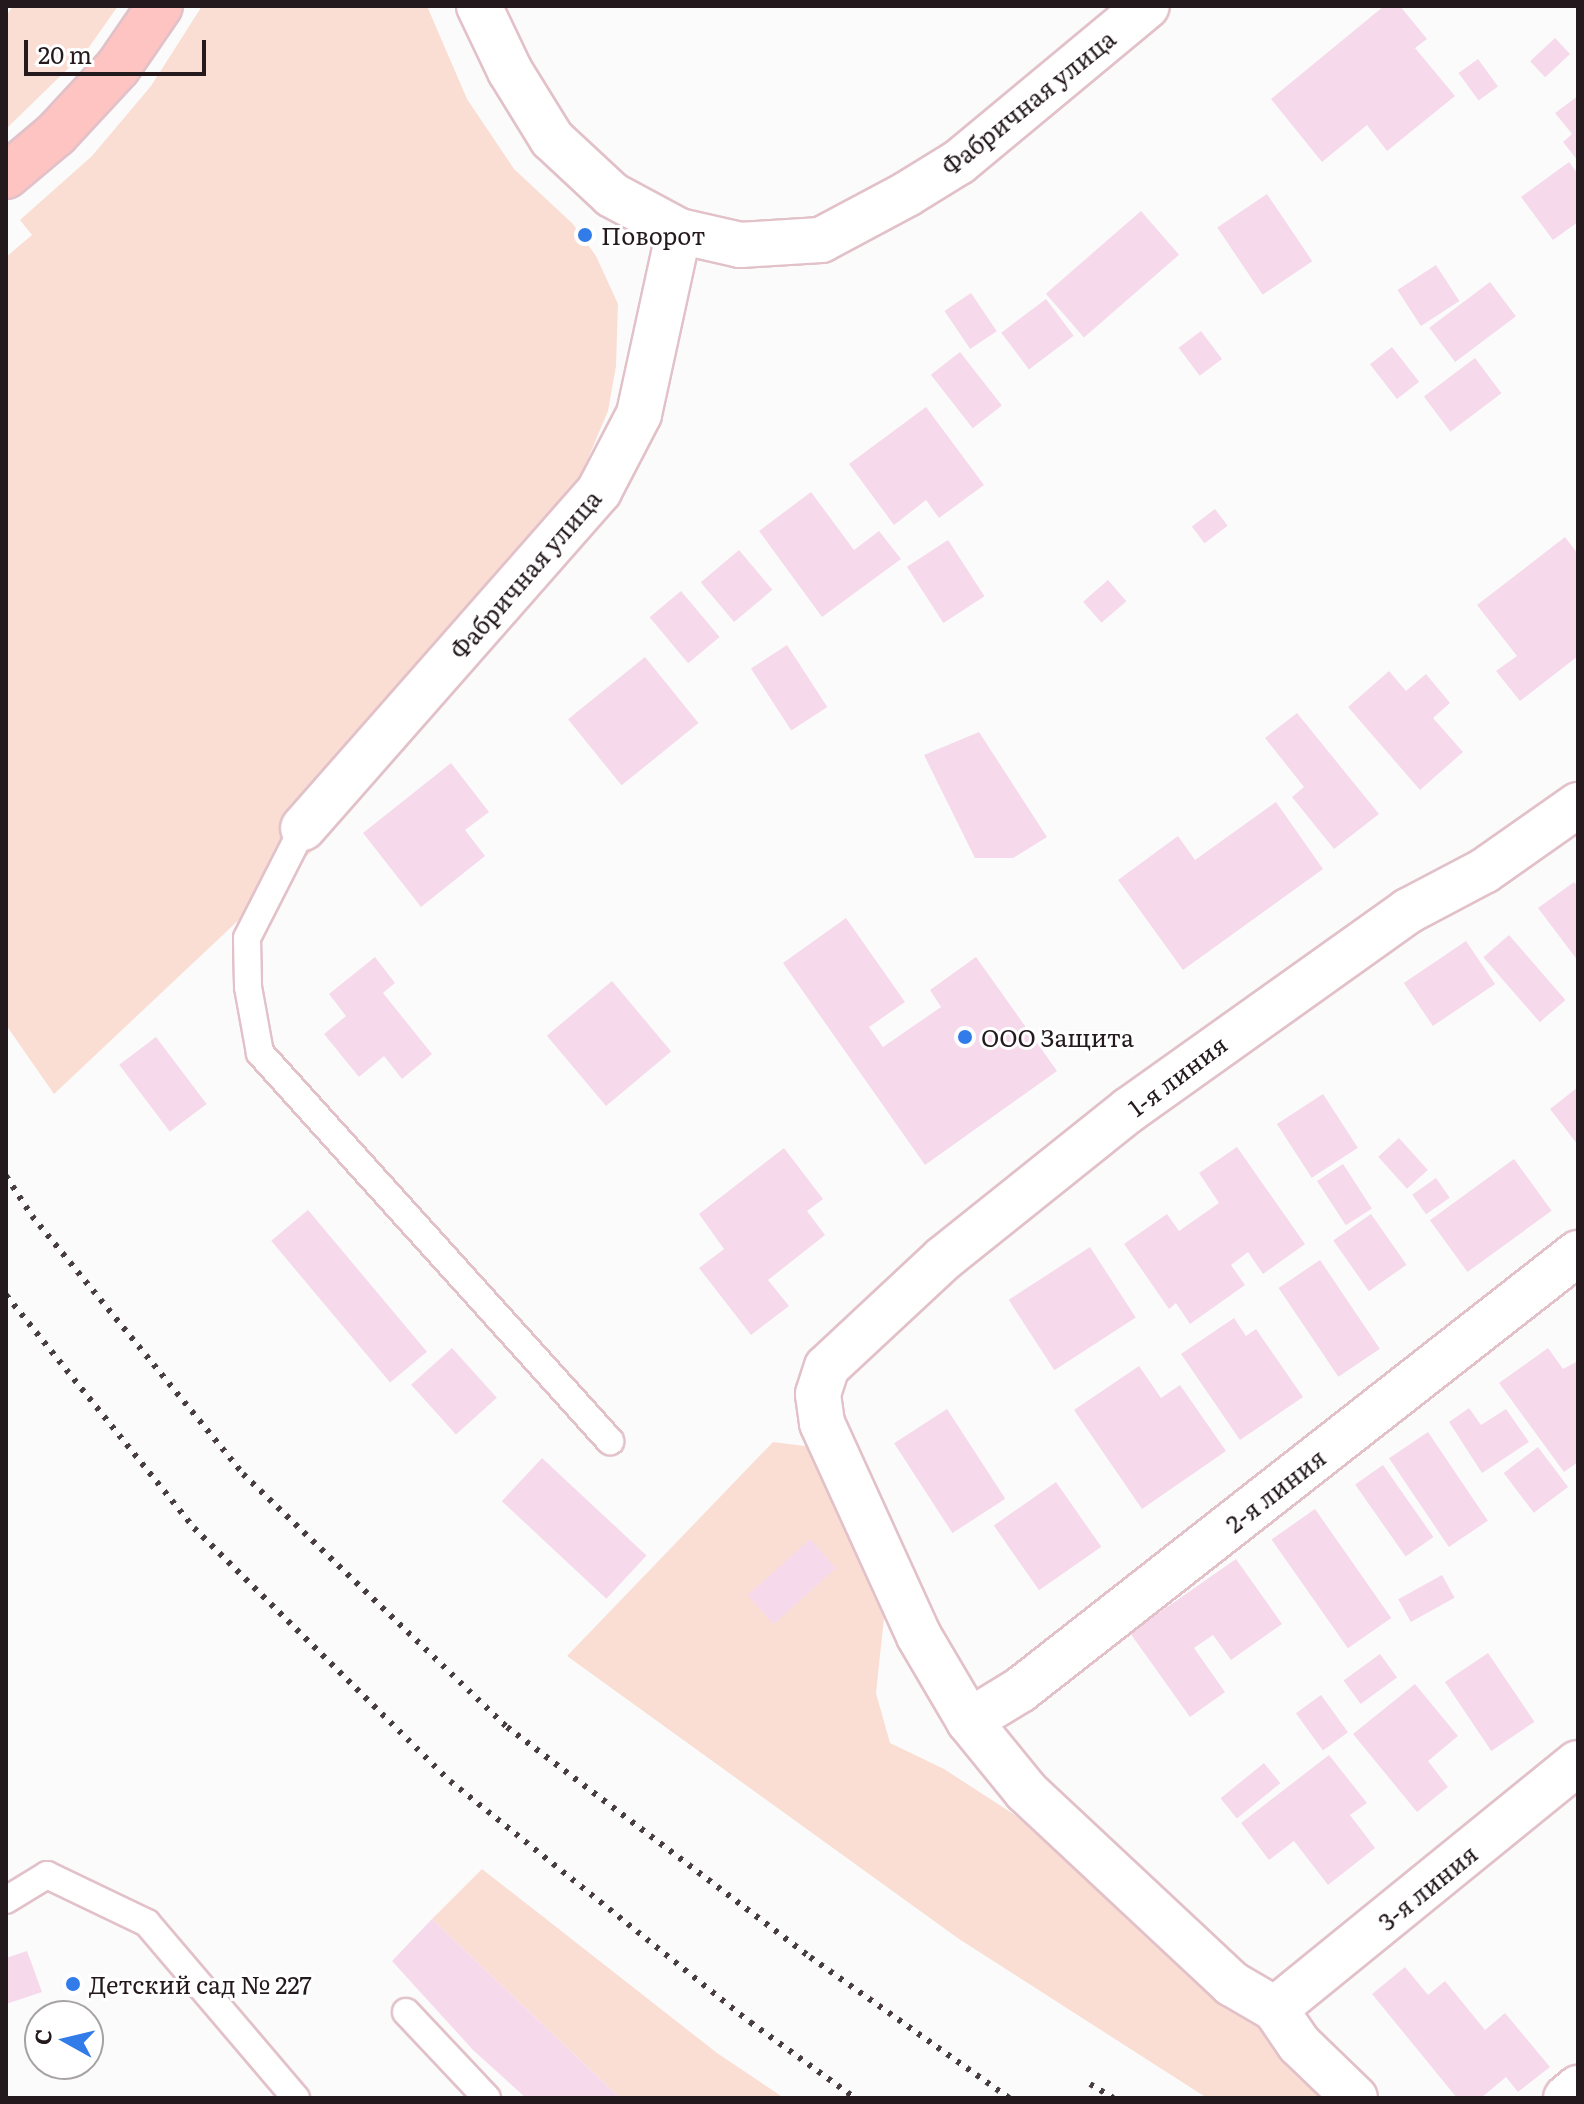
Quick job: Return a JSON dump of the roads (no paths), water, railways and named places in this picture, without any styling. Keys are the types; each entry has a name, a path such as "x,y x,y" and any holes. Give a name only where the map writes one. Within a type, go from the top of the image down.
{"main road":[{"path":"6,176 56,134 118,67 160,6"}],"street":[{"name":"Фабричная улица","path":"479,6 510,71 552,139 612,195 679,231 740,245 821,240 959,162 1147,6"},
{"name":"Фабричная улица","path":"303,828 599,491 639,414 679,231"},
{"name":"1-я линия","path":"969,1721 919,1636 822,1423 818,1394 827,1367 944,1258 1129,1110 1408,911 1484,871 1578,805"},
{"name":"2-я линия","path":"969,1721 1020,1690 1578,1253"},
{"path":"969,1721 1026,1791 1232,1984 1275,2009 1299,2044 1355,2098"},
{"name":"3-я линия","path":"1275,2009 1578,1763"},
{"path":"1566,2098 1578,2088"}],"lane":[{"path":"303,828 247,938 248,987 260,1053 610,1441"},
{"path":"6,1900 47,1875 147,1923 296,2098"},
{"path":"406,2012 487,2098"}],"railway":[{"path":"6,1176 32,1216 243,1474 507,1727 810,1957 1009,2098"},
{"path":"6,1295 194,1528 450,1781 750,2022 855,2098"},
{"path":"1090,2084 1113,2098"}],"place":[{"name":"Поворот","path":"585,235"},
{"name":"ООО Защита","path":"965,1037"},
{"name":"Детский сад № 227","path":"73,1984"}]}
